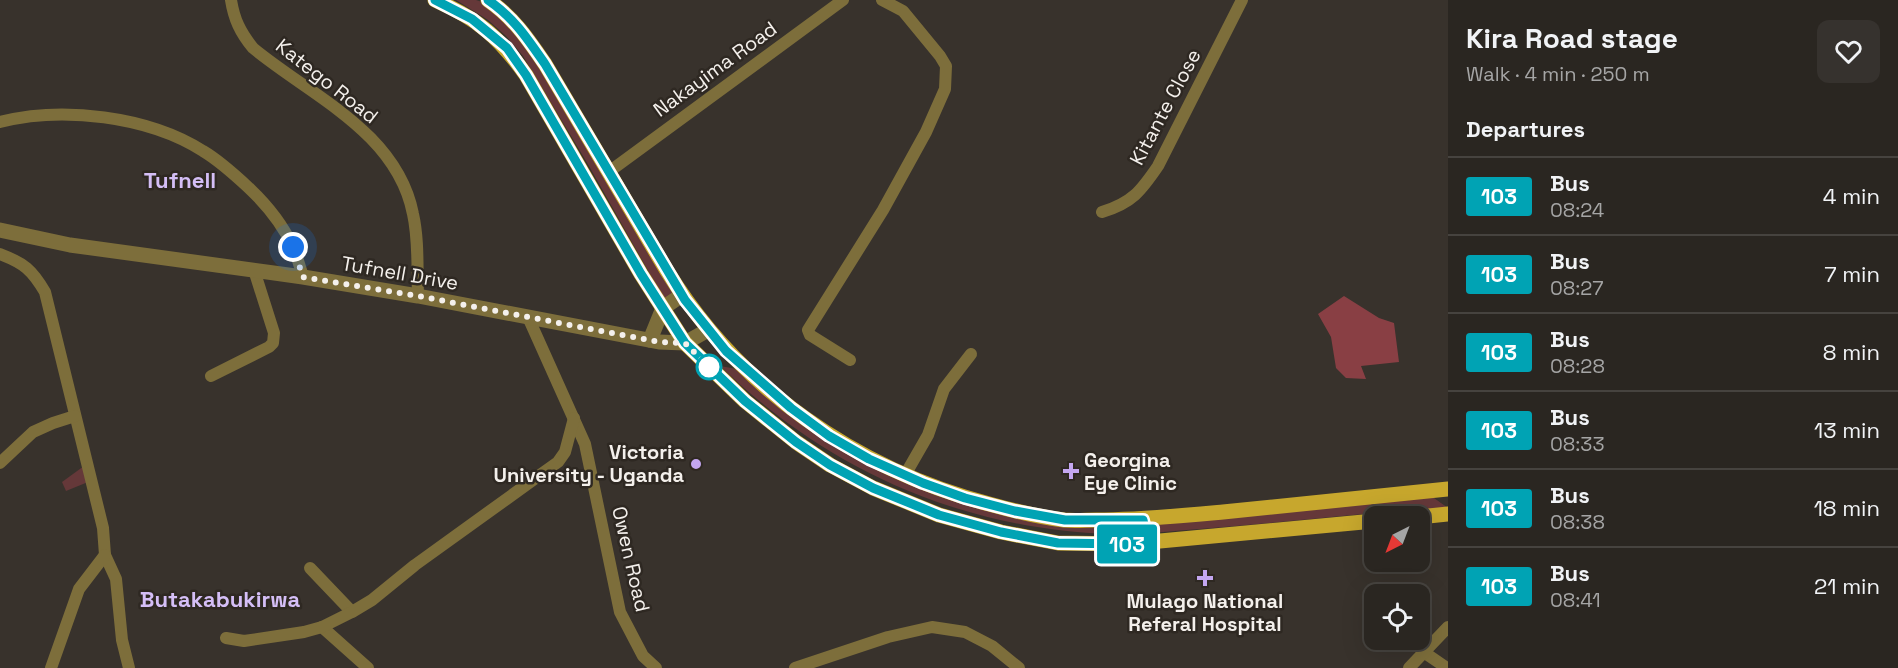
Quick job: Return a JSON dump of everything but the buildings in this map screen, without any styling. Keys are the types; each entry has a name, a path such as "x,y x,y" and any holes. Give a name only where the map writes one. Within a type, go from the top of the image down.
{"main road":[{"path":"435,0 472,19 507,48 526,75 641,274 685,343 745,401 796,442 830,465 873,488 939,515 1001,532 1058,543 1128,544 1364,522"},
{"path":"488,0 505,12 524,32 610,171 682,295 708,330 743,367 791,408 829,436 869,459 965,498 1015,511 1065,520 1143,520 1448,489"},
{"path":"1430,516 1448,514"},
{"path":"1143,520 1148,542"}],"street":[{"name":"Katego Road","path":"231,0 233,16 241,33 253,48 359,127 393,165 405,189 413,214 417,247 418,296"},
{"name":"Nakayima Road","path":"610,171 843,0"},
{"path":"850,360 810,335 808,330 883,210 926,132 945,89 946,78 946,66 903,11 882,0"},
{"name":"Kitante Close","path":"1102,213 1131,200 1141,191 1158,166 1242,0"},
{"path":"0,122 47,114 79,113 128,122 169,134 203,150 260,199 280,224 293,247 303,277"},
{"name":"Tufnell Drive","path":"0,230 51,242 303,277 418,296 659,342 685,343"},
{"path":"0,254 16,260 35,274 45,292 103,528 105,555 116,579 122,640 129,668"},
{"path":"211,376 273,343 274,333 254,270"},
{"path":"650,340 663,308 682,295"},
{"name":"Owen Road","path":"528,317 585,444 620,612 643,656 656,668"},
{"path":"685,343 708,330"},
{"path":"905,475 928,435 944,389 971,354"},
{"path":"0,463 33,432 75,416"},
{"path":"226,638 244,641 304,632 321,627 372,600 415,565 552,467 565,452 574,418"},
{"path":"51,668 79,589 105,555"},
{"path":"310,568 352,612"},
{"path":"321,627 368,668"},
{"path":"795,668 888,637 932,627 965,632 992,646 1019,668"},
{"path":"1409,668 1448,627"},
{"path":"1425,653 1448,668"}],"shaded area":[{"path":"456,0 476,0 493,10 529,51 674,294 664,299 589,166 523,56 488,20"},
{"path":"1344,296 1379,318 1394,323 1399,362 1361,366 1366,379 1346,378 1336,368 1331,337 1318,314"},
{"path":"720,366 737,369 857,459 885,474 958,501 1045,522 1414,497 1434,498 1448,508 1364,506 1364,514 1132,534 1055,530 1001,520 949,506 899,487 851,463 805,435 761,403"},
{"path":"84,466 88,482 66,491 62,482"}],"bus line":[{"name":"103","path":"435,0 472,19 507,48 526,75 641,274 685,343 745,401 796,442 830,465 873,488 939,515 1001,532 1058,543 1148,542 1143,520 1065,520 1015,511 965,498 923,483 869,459 829,436 791,408 726,351 685,300 610,171 524,32 505,12 488,0"}],"place":[{"name":"Victoria University - Uganda","path":"696,464"},
{"name":"Georgina Eye Clinic","path":"1071,471"},
{"name":"Mulago National Referal Hospital","path":"1205,578"}],"district":[{"name":"Tufnell","path":"180,180"},
{"name":"Butakabukirwa","path":"220,599"}],"route":[{"path":"293,247 303,277 418,296 659,342 685,343 709,367"}]}
